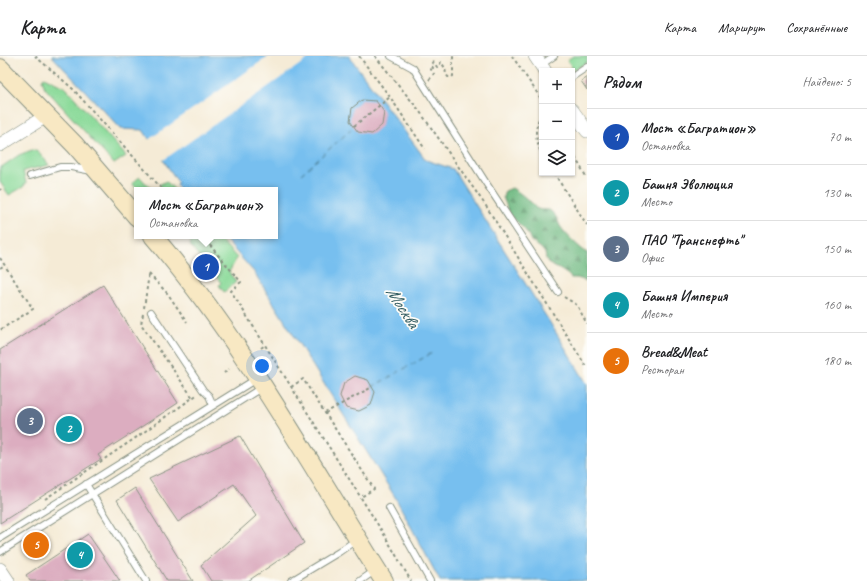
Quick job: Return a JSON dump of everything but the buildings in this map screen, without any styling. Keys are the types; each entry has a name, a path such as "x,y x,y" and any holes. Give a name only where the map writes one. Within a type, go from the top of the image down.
{"main road":[{"path":"4,76 75,145 134,213"},
{"path":"155,239 218,320 260,382 360,542 373,579"}],"street":[{"path":"575,114 587,131"},
{"path":"0,145 46,116"},
{"path":"0,569 8,581"}],"lane":[{"path":"391,56 413,68 486,183 558,292"},
{"path":"540,64 554,56"},
{"path":"575,75 587,67"},
{"path":"30,176 60,167 98,171"},
{"path":"150,312 203,390 209,396 213,405"},
{"path":"0,538 213,405 260,382"},
{"path":"0,552 92,494 260,382"},
{"path":"86,484 146,581"},
{"path":"389,508 430,581"},
{"path":"290,581 339,552 360,542"}],"path":[{"path":"35,56 73,89 160,187"},
{"path":"359,56 390,97 425,149"},
{"path":"375,56 418,109 486,206 587,368"},
{"path":"431,77 434,74 430,68 432,66 433,68 434,66 431,61 432,60 437,67 441,62 448,77 452,77 453,56"},
{"path":"512,56 539,96"},
{"path":"354,126 390,97"},
{"path":"539,119 536,134 539,147"},
{"path":"575,157 587,178"},
{"path":"556,176 587,225"},
{"path":"205,239 241,282 231,291 361,497 411,581"},
{"path":"0,258 34,309 0,330"},
{"path":"0,268 5,265"},
{"path":"149,274 168,294 187,322"},
{"path":"558,292 577,305 587,324"},
{"path":"261,348 265,345"},
{"path":"224,373 229,369"},
{"path":"291,387 304,379 374,489 361,497"},
{"path":"325,413 372,387"},
{"path":"45,499 203,390"}],"green space":[{"path":"573,56 587,56 587,62 575,69 567,60"},
{"path":"44,77 66,88 126,156 114,164 45,88 42,80"},
{"path":"32,150 38,151 49,165 23,171 26,183 23,187 9,195 0,182 0,168 19,155"},
{"path":"140,177 149,187 135,187 132,183"},
{"path":"166,181 172,187 161,187 159,185"},
{"path":"512,188 530,201 536,208 551,211 556,216 560,226 566,233 587,253 587,281 571,278 561,270 549,264 545,253 531,241 525,230 510,215 503,197 505,191"},
{"path":"191,239 220,239 237,258 229,272 236,282 224,292 219,285 221,283 205,261 203,262 190,245"}],"water":[{"name":"Москва","path":"52,56 349,56 426,160 453,169 587,384 587,581 440,581 395,497 254,272 225,239 278,239 278,187 178,187 178,182 143,130 121,129"}],"pier":[{"path":"269,56 312,56 162,161 148,140"}],"ferry route":[{"path":"301,174 354,127"},
{"path":"372,387 432,353"}],"place":[{"name":"Мост «Багратион»","path":"206,267"},
{"name":"ПАО \"Транснефть\"","path":"30,421"},
{"name":"Башня Эволюция","path":"69,429"},
{"name":"Bread&Meat","path":"36,545"},
{"name":"Башня Империя","path":"80,555"}]}
